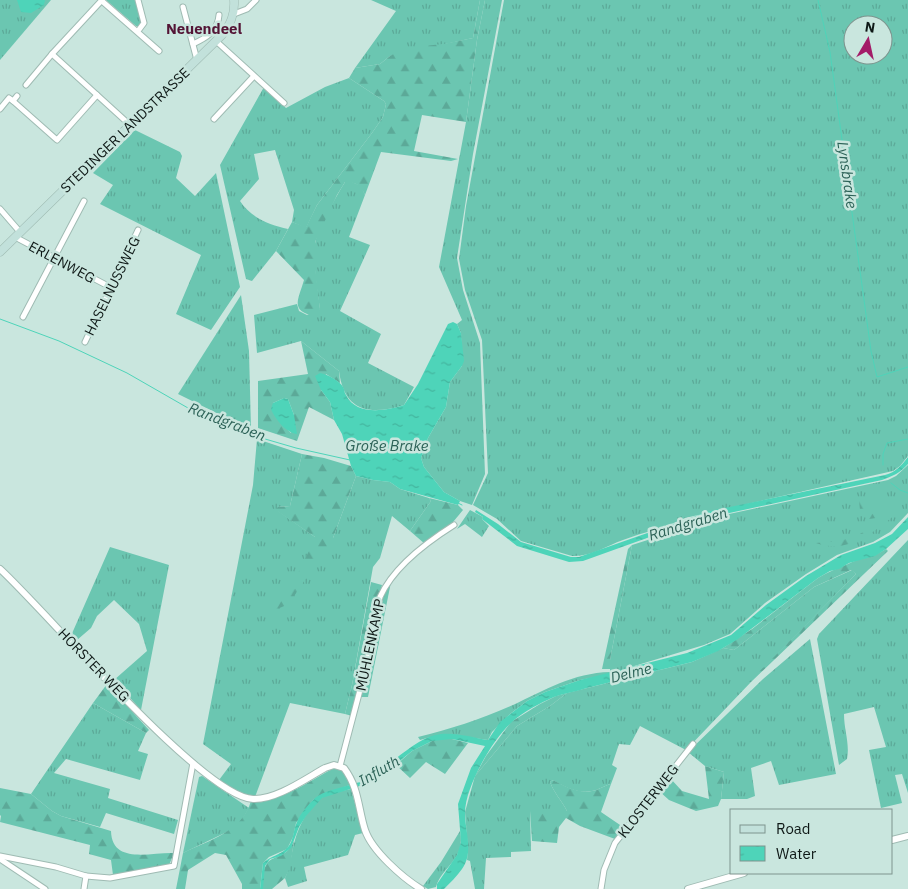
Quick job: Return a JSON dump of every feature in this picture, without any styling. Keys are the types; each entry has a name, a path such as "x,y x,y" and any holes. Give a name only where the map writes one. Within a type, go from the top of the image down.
{"main road":[{"path":"234,0 234,14"},
{"name":"STEDINGER LANDSTRASSE","path":"0,252 216,41 228,27 234,14"}],"street":[{"path":"26,85 102,0 159,51"},
{"path":"138,0 144,23 138,32"},
{"path":"234,14 247,9 256,0"},
{"path":"183,7 197,60"},
{"path":"193,44 204,39 214,29 218,23 219,15"},
{"path":"216,41 284,103"},
{"path":"52,54 130,124"},
{"path":"214,119 254,76"},
{"path":"0,109 9,98 57,140 97,95"},
{"path":"13,101 17,96"},
{"path":"23,316 84,201"},
{"path":"0,209 17,234"},
{"name":"HASELNUSSWEG","path":"85,342 138,230"},
{"name":"ERLENWEG","path":"17,234 110,288"},
{"name":"MÜHLENKAMP","path":"340,766 365,671 380,597 385,586 399,568 454,524"},
{"name":"HORSTER WEG","path":"0,569 162,735 191,761"},
{"name":"KLOSTERWEG","path":"601,889 604,870 615,843 693,744"},
{"path":"0,857 56,867 86,876 110,878 174,866 191,761 224,787 242,797 251,799 273,796 334,765 344,768 356,789 366,832 383,858 412,887 421,889"},
{"path":"893,840 908,836"},
{"path":"0,857 45,889"},
{"path":"688,889 740,874"},
{"path":"84,889 86,876"}],"green space":[{"path":"0,0 51,0 0,60"},
{"path":"106,0 136,0 142,23 140,26 136,26"},
{"path":"371,0 480,0 473,38 390,56 380,64 355,68 396,11"},
{"path":"480,0 485,0 477,40 466,122 422,115 414,151 458,159 451,161 381,152 365,195 357,185 345,182 315,242 315,266 320,309 317,317 302,312 299,308 298,299 304,280 276,251 292,222 306,227 317,205 383,117 386,104 349,78 355,68 380,64 405,48 443,44 473,38"},
{"path":"485,0 502,0 473,154 457,258 463,290 480,343 485,474 472,505 444,492 424,467 421,458 428,438 446,407 450,382 462,366 461,333 457,324 462,320 439,267 466,122 477,40"},
{"path":"504,0 908,0 908,456 893,471 685,518 586,555 572,556 521,541 497,519 473,505 488,473 482,340 465,290 459,259 466,206"},
{"path":"349,78 384,101 386,104 383,117 317,205 306,228 292,222 294,210 275,150 254,154 259,179 240,201 244,207 261,220 288,229 276,251 252,281 246,279 220,165 264,87 286,108 325,87"},
{"path":"135,130 180,152 182,156 176,178 195,196 216,173 240,287 211,330 176,314 201,255 100,204 113,185 93,173"},
{"path":"345,182 352,182 361,186 365,195 349,237 370,245 340,311 381,334 368,363 414,387 404,405 380,410 369,410 360,407 346,395 339,371 301,341 257,353 254,315 297,304 299,311 307,315 320,309 315,268 316,238"},
{"path":"241,295 249,351 251,430 178,394"},
{"path":"301,341 339,371 340,383 326,374 321,390 330,402 334,420 309,407 297,441 258,428 258,381 308,374","holes":["284,398 288,399 294,415 291,433 278,420 273,403"]},
{"path":"257,439 302,454 290,506 277,507 278,511 315,537 333,538 356,476 390,482 400,489 429,498 431,501 410,531 392,516 380,558 373,567 345,714 290,703 255,797 237,792 219,780 231,764 203,744 253,485"},
{"path":"302,454 351,466 356,476 333,538 288,605 271,609 270,607 300,570 315,537 277,511 277,507 290,506"},
{"path":"908,465 908,513 890,532 873,542 837,555 806,574 765,603 730,634 704,645 601,676 580,680 545,692 527,701 510,714 492,732 488,740 470,737 437,736 420,740 418,737 490,715 571,679 584,675 610,672 610,660 632,545 729,514 888,480 896,476"},
{"path":"866,497 879,498 881,508 876,518 869,519 860,510 859,500"},
{"path":"429,498 458,505 463,510 453,522 425,544 410,531 431,501"},
{"path":"470,510 483,517 482,519 489,526 482,537 465,524 457,529"},
{"path":"894,512 895,515 877,529 849,544 828,546 816,543 854,537"},
{"path":"908,540 908,793 902,774 895,775 902,803 881,808 869,750 886,747 874,707 844,714 848,753 847,759 839,765 817,639 819,634"},
{"path":"632,545 610,660 610,669 602,669 628,549"},
{"path":"110,547 169,565 141,710 114,680 147,651 139,624 114,600 97,616 91,628 77,640 70,638"},
{"path":"886,549 888,551 749,682 856,574 851,570 814,587 734,650 723,648 752,629 818,578"},
{"path":"852,570 856,574 686,750 640,726 630,745 619,744 612,765 617,768 611,784 595,790 582,792 553,780 550,782 567,811 530,811 531,851 511,852 511,857 486,858 484,889 475,889 470,861 467,860 465,812 475,776 517,726 567,693 692,662 723,648 734,650 814,587"},
{"path":"371,582 382,585 352,716 345,714"},
{"path":"391,582 368,697 361,697 381,600"},
{"path":"810,639 836,774 779,785 771,761 751,768 755,796 747,799 721,799 724,772 705,766 688,752 763,679"},
{"path":"107,684 149,730 146,733 93,703"},
{"path":"567,693 517,726 475,776 486,756 511,722 540,704"},
{"path":"93,703 146,733 138,751 148,754 140,780 66,759 54,773 110,789 108,798 178,820 174,834 106,813 100,827 61,816 31,794"},
{"path":"436,739 452,739 468,743 445,774 426,762 410,778 396,765 412,751"},
{"path":"705,766 724,772 721,799 718,806 696,811 669,800 659,791 670,778 682,791 709,799"},
{"path":"334,768 344,771 350,785 321,795 313,800 296,823 293,837 287,849 269,857 263,863 260,889 242,889 242,884 226,855 215,853 188,870 185,889 176,889 183,853 214,839 232,828 247,812 251,801 273,799 304,785"},
{"path":"202,776 249,808 242,820 233,829 183,853 199,777"},
{"path":"553,780 567,787 587,792 611,784 601,812 623,827 615,839 580,826 566,818 559,827 557,843 532,841 530,811 567,811 550,782"},
{"path":"0,788 31,794 61,816 111,831 113,842 118,849 125,853 144,855 174,853 169,865 113,875 111,860 89,854 90,845 0,822"},
{"path":"351,789 363,833 355,835 348,855 304,867 307,881 288,887 285,878 299,829 308,812 324,796"},
{"path":"460,831 460,849 453,862 443,873 436,887 428,889 423,886 441,862"},
{"path":"294,841 290,868 285,878 272,889 263,889 263,874 266,865 272,859 287,851"}],"water":[{"path":"17,0 45,0 44,5 31,13 21,12"},
{"name":"Große Brake","path":"453,322 457,324 461,333 464,361 450,382 446,407 428,438 421,458 424,467 444,492 460,501 458,505 400,489 390,482 356,476 351,466 342,434 334,420 330,402 321,390 315,376 320,373 336,380 343,387 345,394 351,402 364,409 380,410 404,405 418,384 448,324"},
{"path":"284,398 288,399 294,415 297,434 281,425 271,409 273,403"},
{"path":"908,457 908,464 902,470 882,480 697,520 583,561 569,562 517,546 475,512 476,510 498,524 521,542 571,557 579,557 710,511 885,475 898,468"},
{"path":"908,517 908,529 886,549 875,556 849,563 818,578 738,639 718,651 692,662 558,696 537,705 516,718 496,740 481,764 475,778 466,802 465,813 468,856 462,869 444,889 437,889 437,884 457,855 461,842 458,804 471,768 485,746 452,739 432,741 412,751 390,769 366,784 322,798 299,827 291,848 281,856 270,859 265,866 263,889 260,889 263,863 288,847 300,816 315,798 320,795 365,780 418,743 435,735 462,735 488,740 500,722 527,701 545,692 580,680 687,653 731,635 766,605 806,576 841,555 875,543 892,534"}],"waterway":[{"name":"Lynsbrake","path":"818,0 830,52 871,351 877,377 908,367"},
{"name":"Randgraben","path":"0,319 59,341 127,373 188,408 248,434 296,448 350,460"},
{"path":"883,465 883,454 887,443 908,439"},
{"path":"891,483 908,493"},
{"name":"Randgraben","path":"458,503 462,505"}],"district":[{"name":"Neuendeel","path":"204,29"}],"water label":[{"name":"Delme","path":"631,673"},
{"name":"Influth","path":"379,771"}]}
